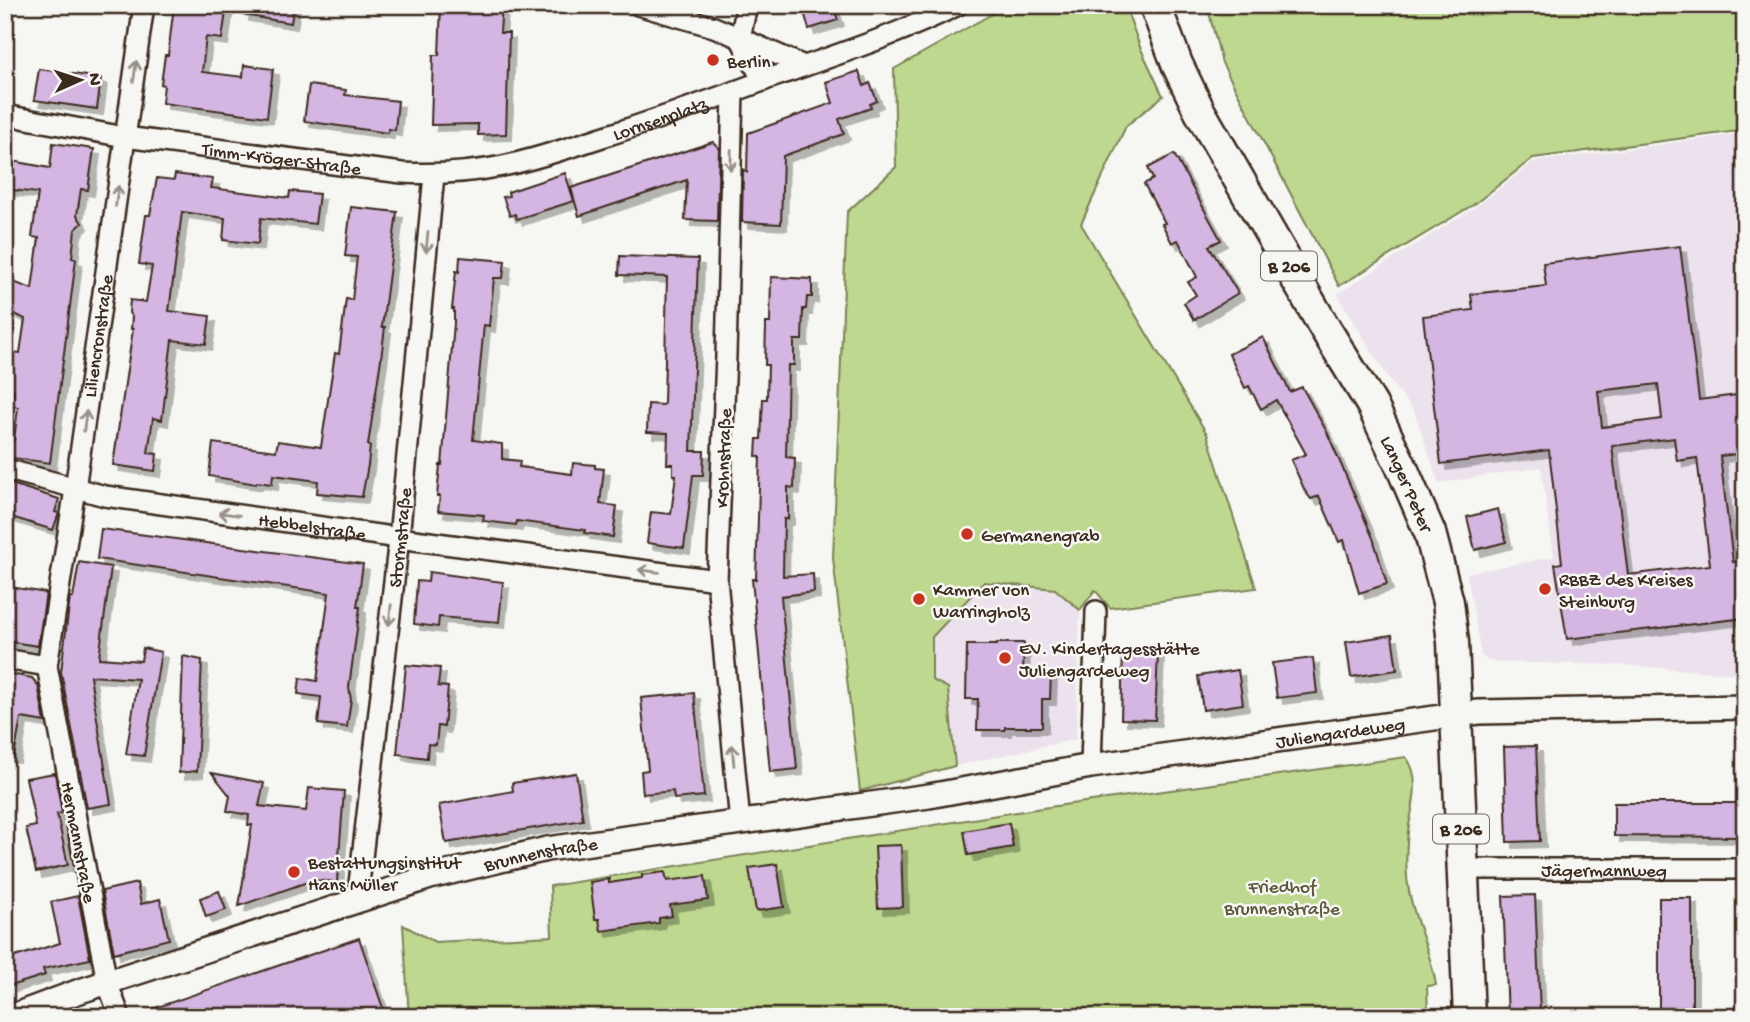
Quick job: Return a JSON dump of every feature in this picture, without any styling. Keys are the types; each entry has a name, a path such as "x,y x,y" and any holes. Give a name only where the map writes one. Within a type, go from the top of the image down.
{"main road":[{"name":"Langer Peter","path":"1155,5 1200,112 1372,405 1426,522 1448,602 1456,715 1469,1017"}],"street":[{"name":"Liliencronstraße","path":"47,666 144,5"},
{"path":"638,5 714,27 804,66"},
{"path":"747,5 740,38 763,81"},
{"name":"Lornsenplatz","path":"556,153 897,33 958,5"},
{"name":"Krohnstraße","path":"733,92 717,580 740,823"},
{"name":"Timm-Kröger-Straße","path":"5,115 125,137 402,173 434,174 495,169 556,153"},
{"name":"Stormstraße","path":"357,901 399,538 434,174"},
{"name":"Hebbelstraße","path":"5,470 75,489 131,500 717,580"},
{"path":"1091,766 1096,611"},
{"path":"5,659 47,666"},
{"name":"Hermannstraße","path":"47,666 107,982 120,1017"},
{"name":"Juliengardeweg","path":"1091,766 1479,712 1745,707"},
{"name":"Brunnenstraße","path":"10,1017 107,982 452,871 547,849 929,796 1091,766"},
{"name":"Jägermannweg","path":"1462,869 1745,869"}],"shaded area":[{"path":"1745,133 1745,674 1618,665 1487,660 1481,655 1467,573 1554,557 1541,467 1439,483 1414,411 1390,381 1337,294 1480,204 1533,162"},
{"name":"EV. Kindertagesstätte Juliengardeweg","path":"984,582 1055,590 1080,611 1076,739 955,766 949,688 933,680 932,637"}],"green space":[{"path":"1008,5 1125,5 1140,47 1163,96 1126,126 1081,224 1207,434 1256,588 1110,608 1095,590 1080,610 1055,589 984,582 932,637 932,680 948,688 955,766 860,791 833,558 847,212 896,167 894,69"},
{"path":"1207,5 1745,5 1745,130 1533,158 1476,203 1339,286 1222,63"},
{"name":"Friedhof Brunnenstraße","path":"1406,757 1412,767 1415,787 1407,842 1408,885 1436,985 1427,986 1428,1017 409,1017 403,925 435,942 552,936 550,886 1042,808"}],"building":[{"path":"174,5 227,5 222,39 206,37 202,72 243,77 244,65 273,69 267,117 162,103 164,85 161,84 165,55 168,55"},
{"path":"244,5 294,5 291,23 243,15"},
{"path":"441,5 502,5 500,33 509,33 506,134 478,135 478,124 431,125 433,55 439,55"},
{"path":"802,5 833,5 838,20 809,29"},
{"path":"39,69 101,78 97,109 34,100"},
{"path":"859,71 864,86 870,83 877,101 870,104 871,108 839,119 844,134 783,156 781,224 742,222 743,169 747,172 748,133 833,103 826,82"},
{"path":"309,85 346,90 345,95 398,101 395,130 388,129 388,133 304,121"},
{"path":"713,142 719,148 717,221 685,220 687,180 579,216 571,188"},
{"path":"53,143 94,149 88,190 81,189 77,215 82,223 75,230 72,258 76,259 50,463 5,457 8,439 14,440 18,407 12,406 14,390 7,389 12,352 20,353 25,319 5,309 5,279 32,289 39,238 32,237 38,193 5,189 5,183 12,161 50,168"},
{"path":"1174,154 1221,240 1209,246 1238,293 1194,320 1184,303 1196,295 1188,282 1197,277 1178,240 1172,243 1162,224 1165,223 1144,184 1153,179 1148,168"},
{"path":"565,173 574,201 517,219 515,214 510,216 503,197 509,196 508,192"},
{"path":"175,174 213,179 211,188 289,198 290,191 319,194 315,224 261,218 258,244 223,240 225,218 182,212 169,311 210,316 206,344 172,340 162,420 153,418 148,453 157,454 155,471 113,465 133,329 129,313 130,300 146,302 152,266 139,264 146,215 150,215 157,178 174,180"},
{"path":"351,207 397,212 382,327 385,327 362,497 317,493 318,481 273,475 272,484 256,484 209,476 213,443 276,451 278,441 321,447 335,353 339,354 346,299 352,300 357,257 345,256"},
{"path":"1680,246 1699,400 1745,394 1745,453 1720,456 1733,562 1745,560 1745,618 1567,639 1555,564 1562,563 1549,450 1441,464 1423,316 1473,310 1471,294 1546,286 1543,263","holes":["1658,384 1662,419 1602,427 1598,391","1674,438 1677,461 1697,458 1710,565 1628,575 1612,446"]},
{"path":"620,256 698,259 691,451 704,451 703,475 693,475 684,548 647,543 651,512 671,514 676,475 673,475 673,464 667,464 668,433 647,432 648,404 664,403 667,277 619,275"},
{"path":"460,257 505,261 503,278 494,278 489,326 484,325 473,440 502,444 502,459 520,461 519,467 572,474 573,463 595,465 595,468 604,469 600,504 617,506 613,537 584,533 585,530 517,521 516,525 483,521 484,515 438,511 440,496 437,496 454,323 452,309"},
{"path":"771,277 812,279 812,297 807,297 806,309 803,309 802,340 794,340 794,365 788,365 786,457 795,458 794,488 788,487 788,519 784,519 783,576 813,574 814,592 781,596 797,769 770,772 752,579 756,579 760,457 756,456 757,439 761,439 763,399 767,399 766,323 770,323"},
{"path":"1263,337 1290,392 1302,387 1327,432 1373,538 1387,584 1359,593 1344,540 1339,542 1319,496 1311,499 1305,491 1291,460 1306,454 1276,400 1261,409 1249,386 1245,388 1229,354"},
{"path":"5,482 59,499 55,512 59,513 53,530 5,515"},
{"path":"1498,509 1506,542 1475,550 1467,517"},
{"path":"101,529 363,564 347,727 318,724 321,697 298,694 300,678 317,681 329,593 97,559"},
{"path":"79,562 111,567 99,658 141,661 143,648 161,652 144,756 126,754 138,679 90,676 111,804 87,808 61,672 70,597 73,598"},
{"path":"429,572 503,582 499,622 439,617 438,627 414,624 417,581 428,582"},
{"path":"5,586 46,593 38,646 5,641"},
{"path":"1392,635 1397,670 1351,677 1346,642"},
{"path":"1024,643 1023,674 1051,674 1050,699 1042,699 1042,727 977,730 978,699 966,699 967,645"},
{"path":"1123,651 1158,653 1155,720 1121,719"},
{"path":"183,656 202,660 197,771 179,773"},
{"path":"1313,658 1317,693 1277,698 1272,663"},
{"path":"406,665 440,668 438,686 448,687 444,727 438,726 436,745 428,744 427,758 397,754"},
{"path":"1238,670 1243,704 1203,710 1198,676"},
{"path":"5,673 32,678 38,685 45,722 21,718 14,757 5,756"},
{"path":"694,693 704,796 674,799 673,791 643,794 641,771 648,770 641,698"},
{"path":"1536,746 1540,841 1507,842 1504,747"},
{"path":"55,773 62,813 57,814 68,865 36,872 26,828 36,826 26,778"},
{"path":"212,773 264,783 259,806 306,811 309,788 344,791 337,882 313,880 239,906 252,825 248,825 249,815 227,811 230,796"},
{"path":"576,773 583,820 446,843 439,805 513,791 512,783"},
{"path":"1614,803 1745,803 1745,837 1614,836"},
{"path":"1009,823 1013,847 968,855 964,831"},
{"path":"901,845 903,907 878,908 875,846"},
{"path":"777,864 784,907 756,911 749,868"},
{"path":"665,872 667,881 705,876 708,900 670,905 672,916 659,918 659,923 601,931 599,919 595,919 590,882 609,879 609,883"},
{"path":"137,883 141,904 160,899 169,939 114,953 102,891"},
{"path":"219,891 226,910 206,917 200,898"},
{"path":"1535,895 1540,1013 1537,1013 1537,1017 1508,1017 1503,896"},
{"path":"78,896 90,959 43,969 45,975 10,986 5,960 60,943 51,902"},
{"path":"1659,898 1692,898 1692,1017 1659,1017"},
{"path":"359,938 386,1017 138,1017 137,1014"}],"place":[{"name":"Berlin","path":"713,60"},
{"name":"Germanengrab","path":"967,534"},
{"name":"RBBZ des Kreises Steinburg","path":"1545,589"},
{"name":"Kammer von Warringholz","path":"919,599"},
{"name":"EV. Kindertagesstätte Juliengardeweg","path":"1005,658"},
{"name":"Bestattungsinstitut Hans Müller","path":"294,872"}]}
